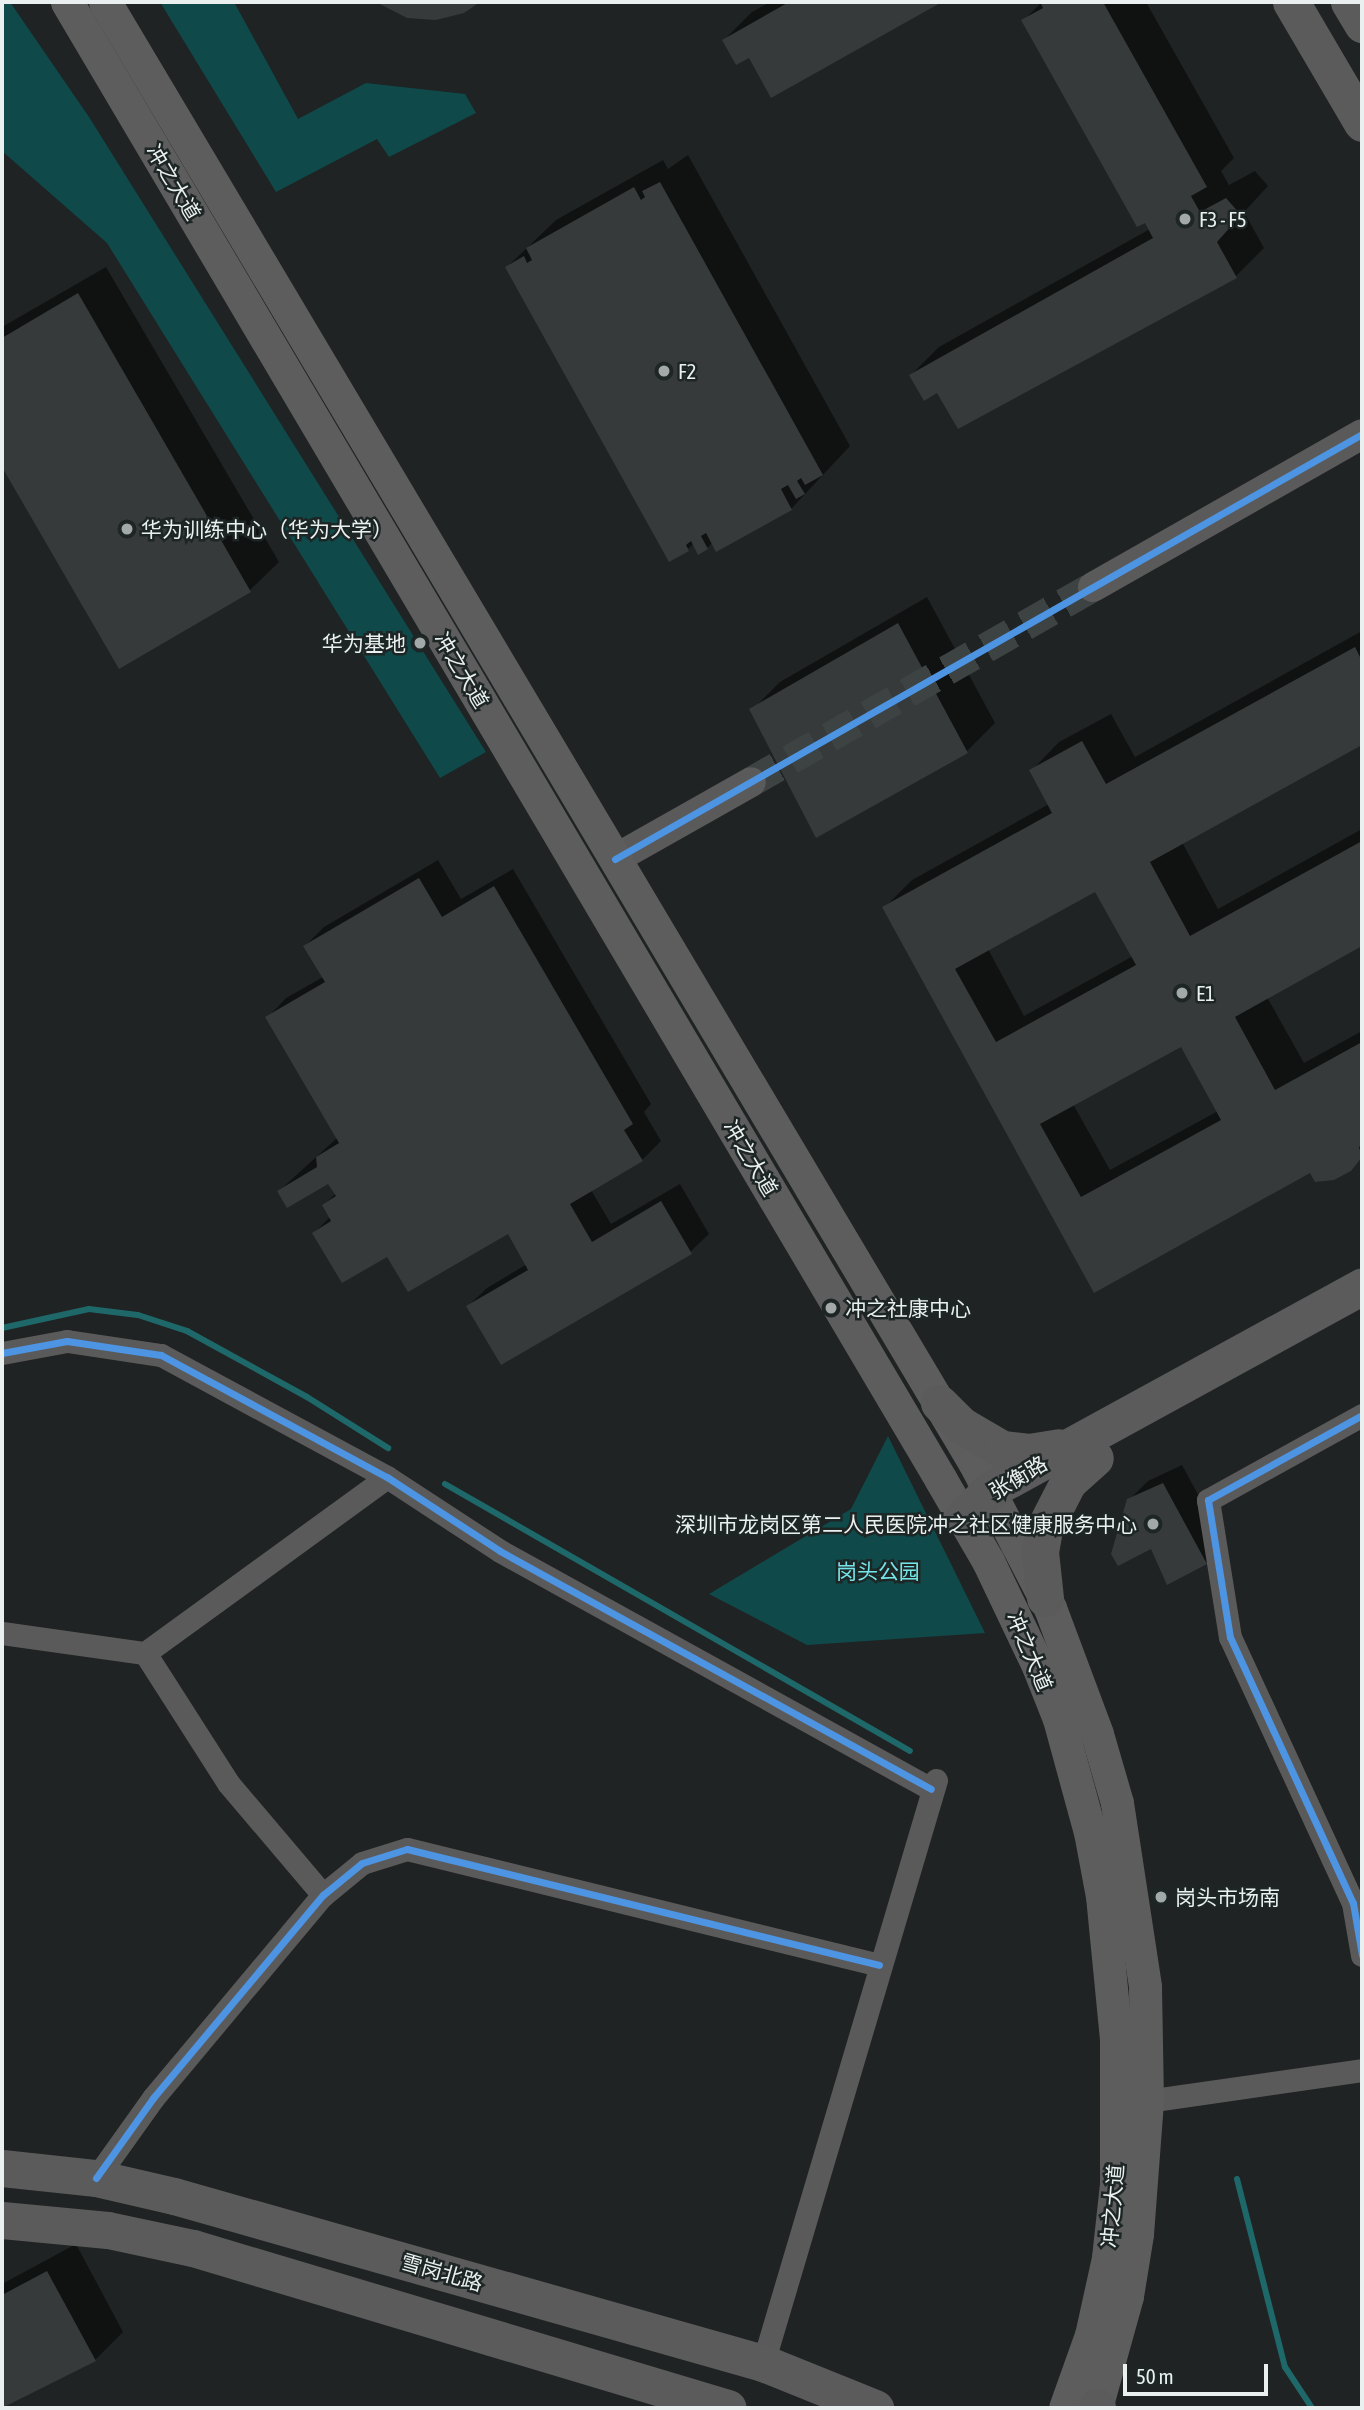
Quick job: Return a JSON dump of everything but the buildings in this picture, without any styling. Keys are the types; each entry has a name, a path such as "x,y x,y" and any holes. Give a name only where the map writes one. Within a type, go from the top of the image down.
{"main road":[{"name":"冲之大道","path":"67,2 963,1517 1015,1614 1059,1719 1090,1832 1111,1970 1117,2111 1108,2258 1091,2335 1089,2408"},
{"name":"冲之大道","path":"105,2 939,1403 995,1500 1045,1598 1097,1734 1129,1861 1145,1987 1147,2101 1137,2234 1127,2295 1089,2408"},
{"path":"1291,2 1362,123"},
{"path":"1349,2 1362,24"},
{"name":"张衡路","path":"963,1517 1089,1448 1362,1286"},
{"name":"张衡路","path":"1089,1448 1362,1311"},
{"path":"939,1403 961,1425 1002,1449 1029,1452 1089,1448"},
{"path":"1045,1598 1040,1552 1044,1529 1089,1448"},
{"name":"雪岗北路","path":"2,2168 96,2178 174,2196 762,2363 875,2408"},
{"path":"2,2220 108,2230 192,2248 728,2408"}],"street":[{"path":"1093,587 1362,434"},
{"path":"615,859 751,782"},
{"path":"2,1353 67,1341 161,1355 387,1478 500,1551 933,1785 762,2363"},
{"path":"1362,1415 1208,1500 1230,1637 1353,1903 1362,1955"},
{"path":"2,1633 145,1653 387,1478"},
{"path":"145,1653 228,1783 323,1895"},
{"path":"96,2178 153,2098 323,1895 362,1863 407,1849 879,1965"},
{"path":"1147,2101 1362,2070"}],"green space":[{"path":"2,2 10,2 89,117 486,752 440,778 107,243 2,151"},
{"path":"160,2 234,2 298,119 366,83 465,94 476,113 389,157 377,139 276,192"},
{"name":"岗头公园","path":"888,1436 985,1633 807,1645 709,1594 851,1509"}],"waterway":[{"path":"2,1328 89,1309 138,1315 187,1331 307,1397 388,1448"},
{"path":"445,1484 910,1751"},
{"path":"1237,2179 1285,2367 1312,2408"}],"tunnel":[{"path":"751,782 1093,587"}],"cycle path":[{"path":"615,859 1362,434"},
{"path":"2,1353 67,1341 161,1355 387,1477 500,1551 931,1789"},
{"path":"1362,1415 1208,1500 1230,1637 1353,1903 1362,1955"},
{"path":"96,2178 153,2098 323,1895 362,1863 407,1849 879,1965"}],"place":[{"name":"F3 - F5","path":"1185,219"},
{"name":"F2","path":"664,371"},
{"name":"华为训练中心（华为大学）","path":"127,529"},
{"name":"华为基地","path":"420,643"},
{"name":"E1","path":"1182,993"},
{"name":"冲之社康中心","path":"831,1308"},
{"name":"深圳市龙岗区第二人民医院冲之社区健康服务中心","path":"1153,1524"},
{"name":"岗头市场南","path":"1161,1897"}]}
